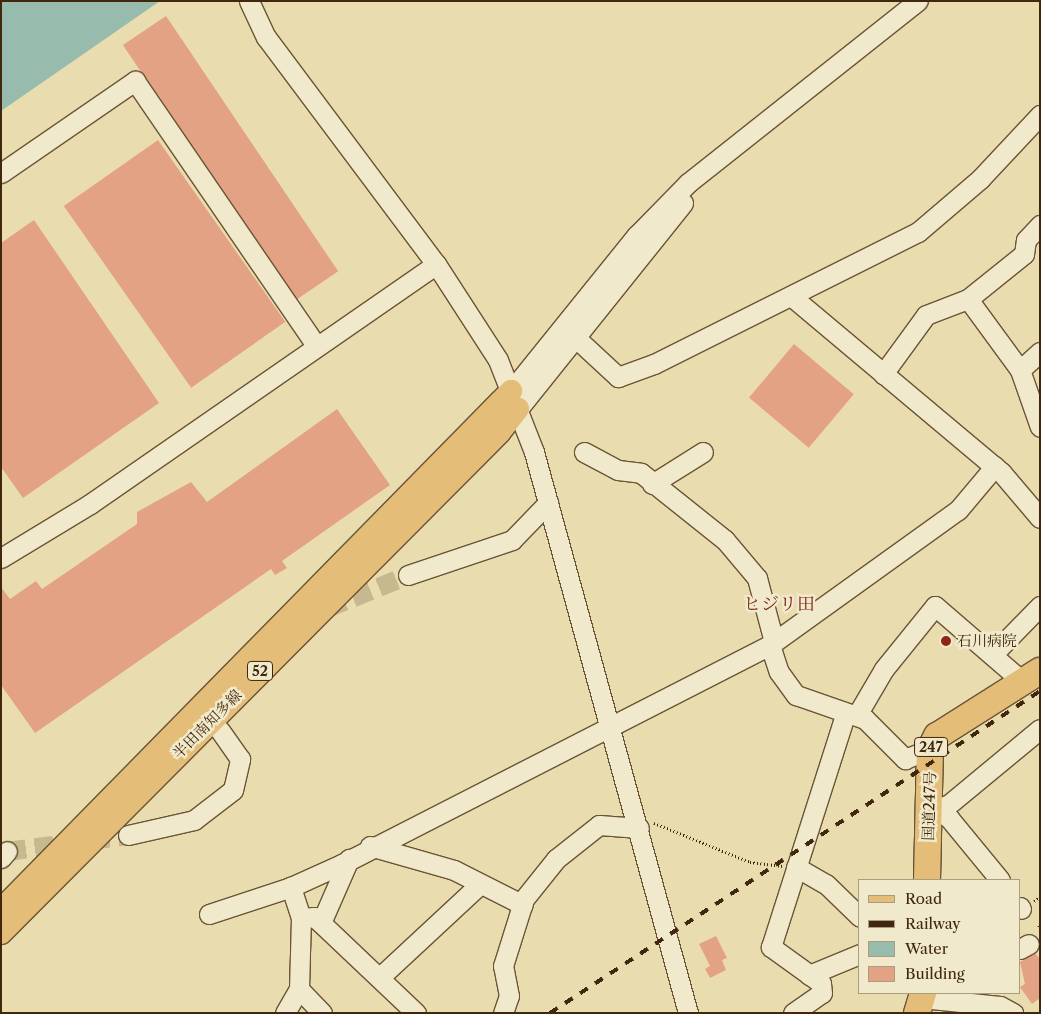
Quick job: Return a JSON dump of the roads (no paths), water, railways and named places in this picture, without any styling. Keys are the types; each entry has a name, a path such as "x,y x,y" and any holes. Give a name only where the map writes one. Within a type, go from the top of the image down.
{"highway":[{"name":"国道247号","path":"927,879 934,810 930,749 937,736 1032,676"}],"main road":[{"name":"半田南知多線","path":"1,910 514,400"},
{"name":"半田南知多線","path":"1,933 499,433 514,400"}],"street":[{"path":"249,1 266,37 436,264 487,337 514,400 548,503 611,724 644,825 688,1013"},
{"path":"514,400 570,333 637,235 688,183 918,1"},
{"path":"1,173 135,81 316,345"},
{"path":"570,333 618,377 885,251 934,222 1040,115"},
{"path":"883,374 926,315 968,299 1024,254 1026,240 1040,225"},
{"path":"1,558 90,504 316,345 436,264"},
{"path":"791,296 994,466 1037,505"},
{"path":"968,299 1020,370 1040,427"},
{"path":"1020,370 1040,352"},
{"path":"584,452 618,470 641,472 652,484 705,522 746,563 765,596 772,643 779,672 796,695 851,715 881,731 905,760 930,749"},
{"path":"652,484 703,452"},
{"path":"209,914 291,887 772,643 958,510 994,466"},
{"path":"408,575 512,540 548,503"},
{"path":"794,1013 822,993 821,983 771,947 796,867 851,715 884,669 935,606 992,655 1032,676"},
{"path":"992,655 1040,606"},
{"path":"999,879 934,810 1040,729"},
{"path":"128,835 194,820 233,790 240,759 220,730"},
{"path":"503,1013 509,996 504,966 523,905 556,860 582,836 606,824 644,825"},
{"path":"370,846 454,870 523,905"},
{"path":"321,923 349,859"},
{"path":"796,867 826,884 858,915"},
{"path":"380,977 480,884"},
{"path":"285,1013 299,989 301,918 291,887"},
{"path":"301,918 314,917 380,977 416,1013"},
{"path":"809,975 858,955"},
{"path":"299,989 322,1013"},
{"path":"926,1003 1005,1004"}],"water":[{"path":"1,1 160,1 1,111"}],"tunnel":[{"path":"327,608 408,575"},
{"path":"7,851 128,835"}],"railway":[{"path":"550,1013 1040,691"}],"place":[{"name":"石川病院","path":"946,641"}],"district":[{"name":"ヒジリ田","path":"779,604"}]}
